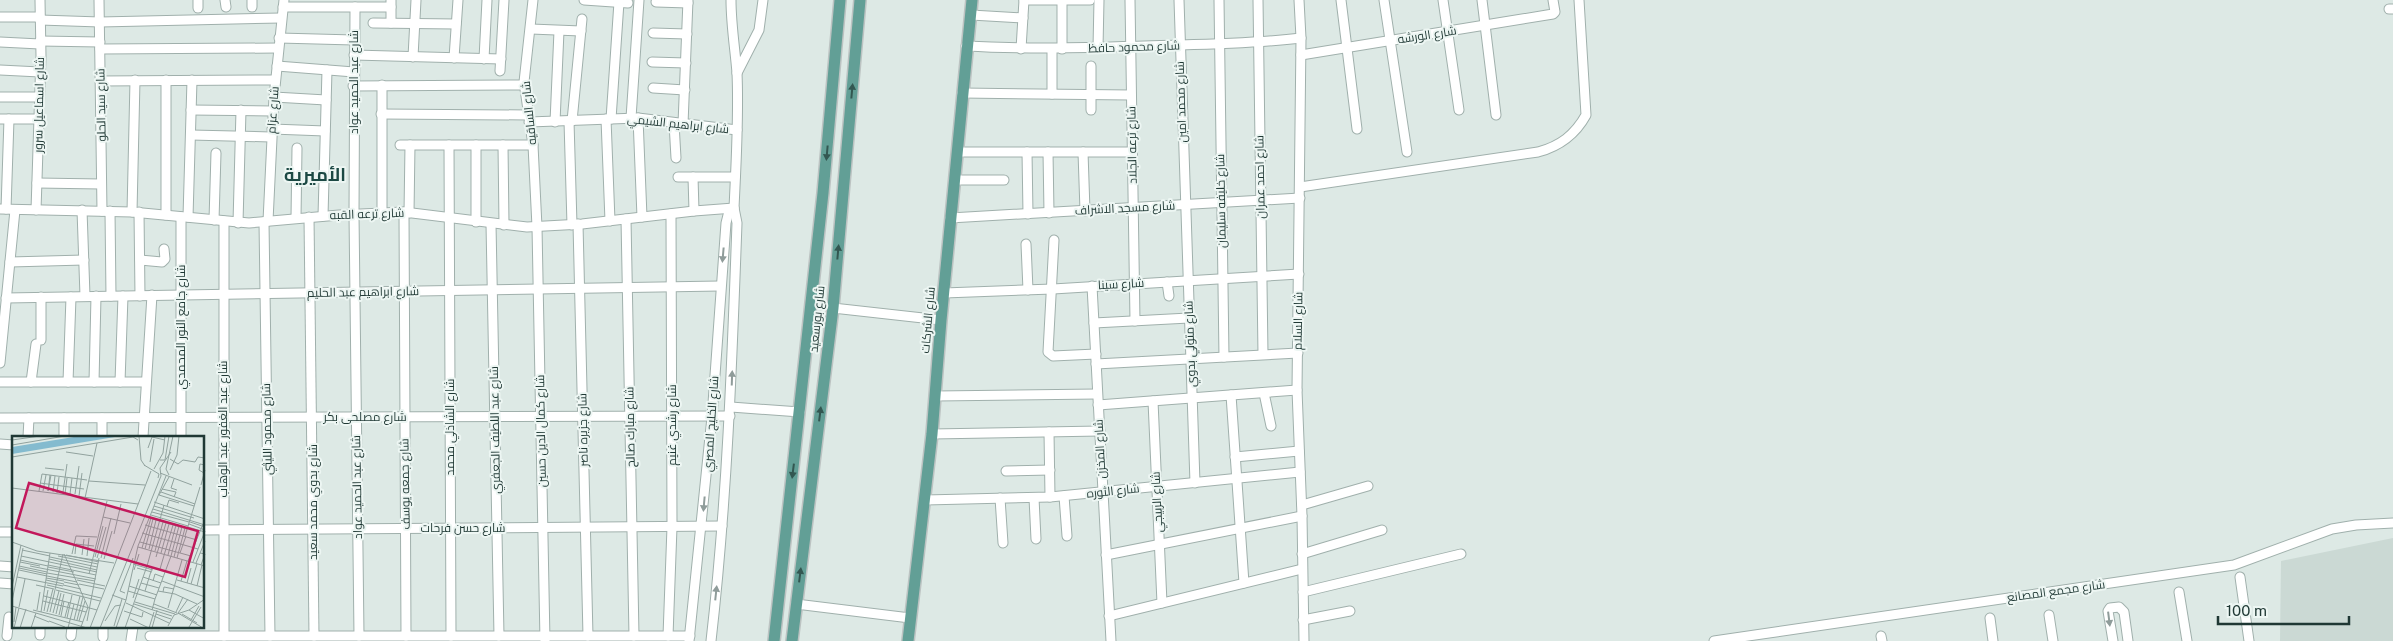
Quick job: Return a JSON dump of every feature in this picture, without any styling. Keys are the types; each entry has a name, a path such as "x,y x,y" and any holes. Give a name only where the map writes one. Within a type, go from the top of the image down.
{"main road":[{"name":"شارع بورسعيد","path":"774,641 823,193 840,0"},
{"name":"شارع بورسعيد","path":"792,641 833,308 860,0"},
{"name":"شارع الشركات","path":"908,641 936,396 950,218 972,0"}],"street":[{"name":"شارع اسماعيل سرور","path":"36,210 40,0"},
{"name":"شارع سيد الحلو","path":"99,0 101,184 106,211 111,296"},
{"path":"413,57 416,0"},
{"path":"454,58 458,0"},
{"path":"484,58 487,0"},
{"path":"500,71 504,0"},
{"name":"شارع الساقيه","path":"533,0 525,85 533,145 537,227"},
{"path":"584,0 623,3 608,119 610,221"},
{"path":"640,0 634,118 642,217"},
{"name":"شارع الخليج المصري","path":"711,641 730,412 736,223 734,208 737,73 731,23 731,0"},
{"name":"شارع الخليج المصري","path":"737,73 759,30 763,0"},
{"path":"1021,49 1024,0 1090,0"},
{"path":"1098,0 1098,48"},
{"name":"شارع ترعه الجلاد","path":"1130,0 1135,320"},
{"name":"شارع محمد امين","path":"1179,0 1184,205"},
{"name":"شارع خليفه سليمان","path":"1219,0 1218,45 1224,356"},
{"name":"شارع احمد عمران","path":"1258,0 1263,354"},
{"name":"شارع السلام","path":"1299,0 1302,38 1297,390 1302,505 1304,641"},
{"path":"1341,0 1357,129"},
{"path":"1384,0 1407,152"},
{"path":"1443,0 1459,110"},
{"path":"1482,0 1496,114"},
{"name":"شارع الورشه","path":"1301,55 1553,14 1555,12 1553,0"},
{"path":"1300,186 1538,152 1553,148 1566,140 1579,129 1586,115 1579,0"},
{"path":"1062,1 1062,49"},
{"path":"656,2 688,2 685,90 679,123 676,158"},
{"path":"283,4 355,7 391,3 391,23"},
{"name":"شارع عزام","path":"266,221 275,80 283,4"},
{"name":"شارع عبد الحميد عواد","path":"355,7 354,214 359,636"},
{"path":"971,15 1023,18"},
{"path":"0,17 100,22 281,18"},
{"name":"شارع جزيره ناصر","path":"582,19 571,121 579,289 588,636"},
{"path":"373,23 456,24"},
{"path":"531,29 581,31"},
{"path":"555,122 559,30"},
{"path":"653,33 687,34"},
{"path":"279,38 354,40"},
{"name":"شارع محمود حافظ","path":"966,46 1021,49 1131,48 1258,43 1302,38"},
{"path":"0,42 40,42 100,46 278,48"},
{"path":"1052,49 1052,94"},
{"path":"354,55 501,59"},
{"path":"652,62 686,64"},
{"path":"277,66 354,72"},
{"path":"1091,66 1091,110"},
{"path":"0,70 40,72"},
{"path":"323,216 327,70"},
{"path":"135,80 136,212 140,260 140,296"},
{"path":"166,80 166,215"},
{"name":"شارع جامع النور المحمدي","path":"181,436 181,295 191,135 192,80"},
{"path":"100,81 275,80"},
{"path":"382,85 382,212"},
{"path":"354,86 525,85"},
{"path":"653,88 685,90"},
{"path":"962,93 1131,95"},
{"path":"0,97 39,97"},
{"path":"274,98 326,100"},
{"path":"191,110 273,110"},
{"path":"238,223 241,110"},
{"name":"شارع ابراهيم الشيمي","path":"381,114 529,118 555,122 634,118 737,130"},
{"path":"0,363 2,318 10,262 5,119 39,119"},
{"path":"191,135 241,136 325,131"},
{"name":"شارع جمعه يوسف","path":"406,636 403,292 407,213 405,145 449,145"},
{"path":"449,145 533,145"},
{"name":"شارع الشاذلي محمد","path":"449,145 448,291 452,636"},
{"path":"476,145 476,222"},
{"path":"502,146 504,225"},
{"path":"296,148 296,218"},
{"path":"957,152 1132,152"},
{"path":"1026,152 1028,214"},
{"path":"1048,152 1049,213"},
{"path":"1083,152 1085,210"},
{"path":"214,220 216,153"},
{"path":"678,177 735,177"},
{"path":"693,177 694,211"},
{"path":"954,180 1004,180"},
{"path":"37,183 101,184"},
{"name":"شارع مسجد الاشراف","path":"950,218 1300,198"},
{"name":"شارع متولي بدوي","path":"1184,205 1196,483"},
{"name":"شارع الخليج المصري","path":"690,638 712,417 726,223 728,215 734,208"},
{"name":"شارع ترعه القبه","path":"7,210 136,212 238,223 382,212 537,227 575,225 734,208"},
{"path":"82,210 85,296"},
{"name":"شارع رشدي غنيم","path":"668,636 672,527 671,214"},
{"name":"شارع بدوي محمد سعيد","path":"310,217 314,636"},
{"name":"شارع مبارك صالح","path":"626,219 634,636"},
{"name":"شارع عبد الغفور عبد الوهاب","path":"224,221 224,636"},
{"name":"شارع محمود الليثي","path":"266,221 268,530 275,638"},
{"name":"شارع عبد اللطيف الجعفري","path":"491,224 499,636"},
{"name":"شارع كمال الدين حسين","path":"537,227 545,639"},
{"path":"1054,240 1053,289 1048,348 1050,355 1096,354"},
{"path":"1026,244 1028,290"},
{"path":"140,260 162,262 165,259 164,249"},
{"path":"10,262 84,260"},
{"name":"شارع سينا","path":"944,293 1053,289 1299,274"},
{"path":"1167,282 1169,296"},
{"name":"شارع ابراهيم عبد الحليم","path":"6,298 720,286"},
{"name":"شارع المخزن","path":"1092,286 1111,641"},
{"path":"94,382 96,296"},
{"path":"120,382 123,296"},
{"path":"143,436 152,296"},
{"path":"31,382 38,342 42,297"},
{"path":"68,382 71,297"},
{"path":"833,308 941,320"},
{"path":"1094,323 1189,318"},
{"path":"1096,364 1298,353"},
{"path":"0,382 146,382"},
{"path":"1098,405 1297,390"},
{"path":"1264,393 1271,426"},
{"path":"936,396 1097,394"},
{"path":"1231,395 1244,583"},
{"name":"شارع الربيجي","path":"1153,401 1162,603"},
{"name":"شارع مصلحى بكر","path":"0,418 712,417 730,412 800,412"},
{"path":"28,436 29,418"},
{"path":"64,418 64,436"},
{"path":"102,418 102,436"},
{"path":"932,434 1100,431"},
{"path":"1049,432 1050,497"},
{"path":"1235,456 1299,452"},
{"path":"1006,471 1050,470"},
{"name":"شارع الثوره","path":"925,500 1064,496 1300,472"},
{"path":"1302,505 1368,486"},
{"path":"1064,496 1067,536"},
{"path":"1000,498 1003,543"},
{"path":"1034,498 1036,540"},
{"path":"1106,555 1302,516"},
{"name":"شارع مجمع المصانع","path":"1714,641 2234,565 2332,529 2356,525 2393,523"},
{"name":"شارع حسن فرحات","path":"205,530 722,526"},
{"path":"1302,554 1382,530"},
{"path":"1303,592 1461,554"},
{"path":"1109,616 1302,569"},
{"path":"2240,578 2249,641"},
{"path":"2179,592 2187,641"},
{"path":"796,604 910,618"},
{"path":"2113,641 2108,611 2119,607 2124,612 2128,641"},
{"path":"1303,620 1350,611"},
{"path":"2049,615 2053,641"},
{"path":"7,617 8,636"},
{"path":"1990,618 1993,641"},
{"path":"103,628 103,637"},
{"path":"150,635 180,632 275,638 406,636 416,639 452,636 499,636 545,639 588,636 668,636 690,638"}],"shaded area":[{"path":"2393,538 2393,641 2280,641 2281,561"}],"district":[{"name":"الأميرية","path":"315,175"}]}
